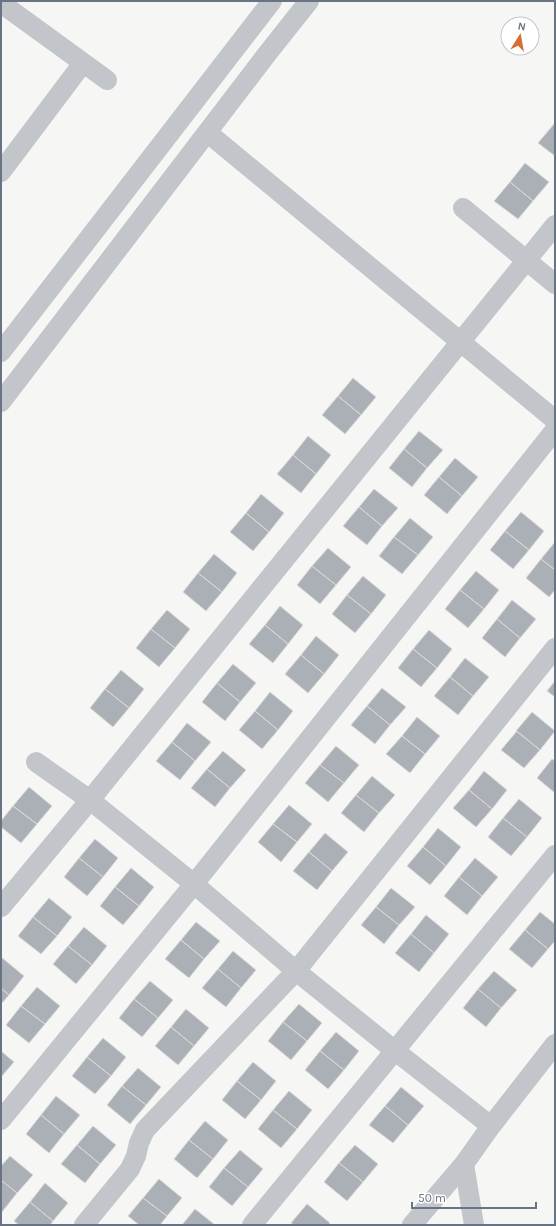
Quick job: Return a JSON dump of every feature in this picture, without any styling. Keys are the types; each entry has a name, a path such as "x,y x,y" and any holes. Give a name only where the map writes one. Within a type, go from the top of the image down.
{"street":[{"path":"1,352 272,1"},
{"path":"1,402 309,1"},
{"path":"1,3 107,80"},
{"path":"1,172 83,62"},
{"path":"208,133 555,420"},
{"path":"463,208 555,284"},
{"path":"1,907 90,800 555,225"},
{"path":"1,1120 194,884 555,430"},
{"path":"84,1225 130,1169 145,1130 296,971 555,648"},
{"path":"36,762 90,800 194,884 296,971 491,1126"},
{"path":"252,1225 555,855"},
{"path":"412,1225 464,1164 491,1126 555,1044"},
{"path":"464,1164 474,1225"}],"building":[{"path":"554,124 555,125 555,156 538,143"},
{"path":"525,163 549,182 533,201 510,182"},
{"path":"510,182 533,201 518,219 494,201"},
{"path":"353,378 376,397 361,415 338,396"},
{"path":"338,396 361,415 345,434 322,415"},
{"path":"419,431 443,450 427,468 404,449"},
{"path":"308,436 331,455 316,474 293,455"},
{"path":"404,449 427,468 412,487 389,468"},
{"path":"293,455 316,474 301,493 277,474"},
{"path":"455,458 478,477 462,496 439,477"},
{"path":"439,477 462,496 447,514 424,495"},
{"path":"374,489 398,508 382,526 359,507"},
{"path":"261,494 284,513 269,532 246,513"},
{"path":"359,507 382,526 367,545 343,526"},
{"path":"521,512 544,531 529,550 505,531"},
{"path":"246,513 269,532 253,551 230,532"},
{"path":"410,518 433,537 418,555 394,537"},
{"path":"505,531 529,550 513,569 490,550"},
{"path":"394,537 418,555 402,574 379,556"},
{"path":"555,542 555,570 541,559"},
{"path":"328,548 351,567 336,585 312,566"},
{"path":"214,554 237,573 222,592 198,573"},
{"path":"541,559 555,570 555,590 549,597 526,578"},
{"path":"312,566 336,585 320,604 297,585"},
{"path":"476,571 499,590 484,609 460,590"},
{"path":"198,573 222,592 206,611 183,592"},
{"path":"363,576 386,595 371,614 347,595"},
{"path":"460,590 484,609 468,628 445,609"},
{"path":"347,595 371,614 355,633 332,614"},
{"path":"512,600 536,619 520,638 497,619"},
{"path":"280,606 303,625 288,644 265,625"},
{"path":"167,610 190,629 175,648 151,629"},
{"path":"497,619 520,638 505,657 482,638"},
{"path":"265,625 288,644 273,663 249,644"},
{"path":"151,629 175,648 159,667 136,648"},
{"path":"429,630 452,649 437,668 413,649"},
{"path":"316,636 339,655 324,674 301,655"},
{"path":"413,649 437,668 421,687 398,668"},
{"path":"301,655 324,674 308,693 285,674"},
{"path":"465,658 489,677 473,696 450,677"},
{"path":"233,664 256,683 240,702 217,683"},
{"path":"121,670 144,689 129,708 105,689"},
{"path":"450,677 473,696 458,715 434,696"},
{"path":"555,681 555,697 547,691"},
{"path":"217,683 240,702 225,721 202,702"},
{"path":"382,688 406,707 390,725 367,706"},
{"path":"105,689 129,708 113,727 90,708"},
{"path":"270,692 293,711 278,730 255,711"},
{"path":"367,706 390,725 375,744 351,725"},
{"path":"255,711 278,730 262,749 239,730"},
{"path":"532,712 555,731 540,750 516,731"},
{"path":"417,717 440,736 425,754 402,736"},
{"path":"187,723 211,742 195,761 172,742"},
{"path":"517,731 540,750 524,768 501,750"},
{"path":"402,736 425,754 410,773 386,754"},
{"path":"172,742 195,761 180,780 156,761"},
{"path":"336,746 359,765 344,783 320,765"},
{"path":"223,751 246,770 230,788 207,769"},
{"path":"552,759 555,761 555,793 537,778"},
{"path":"320,765 344,783 328,802 305,783"},
{"path":"207,769 230,788 215,807 191,788"},
{"path":"484,771 507,790 492,809 469,790"},
{"path":"372,776 395,795 379,813 356,795"},
{"path":"29,787 52,806 37,824 13,806"},
{"path":"469,790 492,809 476,827 453,808"},
{"path":"356,795 379,813 364,832 341,813"},
{"path":"519,799 542,818 527,837 503,818"},
{"path":"289,805 312,824 297,842 273,824"},
{"path":"13,806 37,824 21,843 1,827 1,821"},
{"path":"503,818 527,837 511,856 488,837"},
{"path":"273,824 297,842 281,862 258,842"},
{"path":"438,828 461,847 446,866 423,847"},
{"path":"325,833 348,852 332,871 309,852"},
{"path":"95,839 118,858 103,877 79,858"},
{"path":"423,847 446,866 430,885 407,866"},
{"path":"309,852 332,871 317,890 293,871"},
{"path":"79,858 103,877 87,896 64,877"},
{"path":"475,858 498,877 482,896 459,877"},
{"path":"131,868 154,887 139,906 115,887"},
{"path":"459,877 482,896 467,915 444,896"},
{"path":"115,887 139,906 123,925 100,906"},
{"path":"391,888 415,907 399,925 376,907"},
{"path":"49,898 72,917 57,936 33,917"},
{"path":"376,907 399,925 384,944 361,925"},
{"path":"540,912 555,924 555,941 548,949 525,930"},
{"path":"426,915 449,934 434,953 411,934"},
{"path":"33,917 57,936 41,954 18,936"},
{"path":"196,922 220,941 204,959 181,940"},
{"path":"84,927 107,946 92,965 68,946"},
{"path":"525,930 548,949 532,968 509,949"},
{"path":"411,934 434,953 419,972 395,953"},
{"path":"181,940 204,959 189,978 165,959"},
{"path":"68,946 92,965 76,984 53,964"},
{"path":"233,951 256,970 241,988 218,969"},
{"path":"1,957 24,976 9,995 1,988"},
{"path":"218,969 241,988 226,1007 202,988"},
{"path":"494,971 517,990 501,1008 478,989"},
{"path":"150,981 173,1000 158,1018 134,999"},
{"path":"37,987 60,1006 45,1024 21,1006"},
{"path":"1,988 9,995 1,1004"},
{"path":"478,989 501,1008 486,1027 463,1008"},
{"path":"134,999 158,1018 142,1037 119,1018"},
{"path":"299,1004 322,1023 307,1041 283,1022"},
{"path":"21,1006 45,1024 29,1043 6,1025"},
{"path":"186,1009 209,1028 194,1046 171,1027"},
{"path":"283,1022 307,1041 291,1060 268,1041"},
{"path":"171,1027 194,1046 178,1065 155,1046"},
{"path":"336,1032 359,1051 344,1070 320,1051"},
{"path":"103,1038 126,1057 111,1076 87,1057"},
{"path":"1,1051 14,1062 1,1077"},
{"path":"320,1051 344,1070 328,1089 305,1070"},
{"path":"87,1057 111,1076 95,1094 72,1076"},
{"path":"253,1062 276,1081 261,1100 237,1081"},
{"path":"138,1068 161,1087 146,1105 122,1086"},
{"path":"237,1081 261,1100 245,1119 222,1100"},
{"path":"122,1086 146,1105 130,1124 107,1105"},
{"path":"401,1087 424,1106 408,1125 385,1106"},
{"path":"289,1091 312,1110 297,1129 273,1110"},
{"path":"56,1096 80,1115 64,1134 41,1115"},
{"path":"385,1106 408,1125 393,1143 369,1125"},
{"path":"273,1110 297,1129 281,1148 258,1129"},
{"path":"41,1115 64,1134 49,1153 26,1134"},
{"path":"205,1121 228,1140 213,1159 189,1140"},
{"path":"93,1126 116,1145 100,1164 77,1145"},
{"path":"189,1140 213,1159 197,1178 174,1159"},
{"path":"77,1145 100,1164 85,1183 61,1164"},
{"path":"355,1145 378,1164 363,1182 339,1163"},
{"path":"240,1150 263,1169 248,1187 224,1168"},
{"path":"10,1156 33,1175 17,1193 1,1180 1,1166"},
{"path":"339,1163 363,1182 347,1201 324,1182"},
{"path":"224,1168 248,1187 232,1206 209,1187"},
{"path":"159,1179 182,1198 167,1216 143,1198"},
{"path":"1,1180 17,1193 2,1212 1,1211"},
{"path":"45,1183 68,1203 53,1221 30,1202"},
{"path":"143,1198 167,1216 160,1225 139,1225 128,1216"},
{"path":"30,1202 53,1221 50,1225 19,1225 14,1221"},
{"path":"307,1204 330,1223 328,1225 294,1225 291,1223"},
{"path":"195,1209 215,1225 182,1225"}]}
